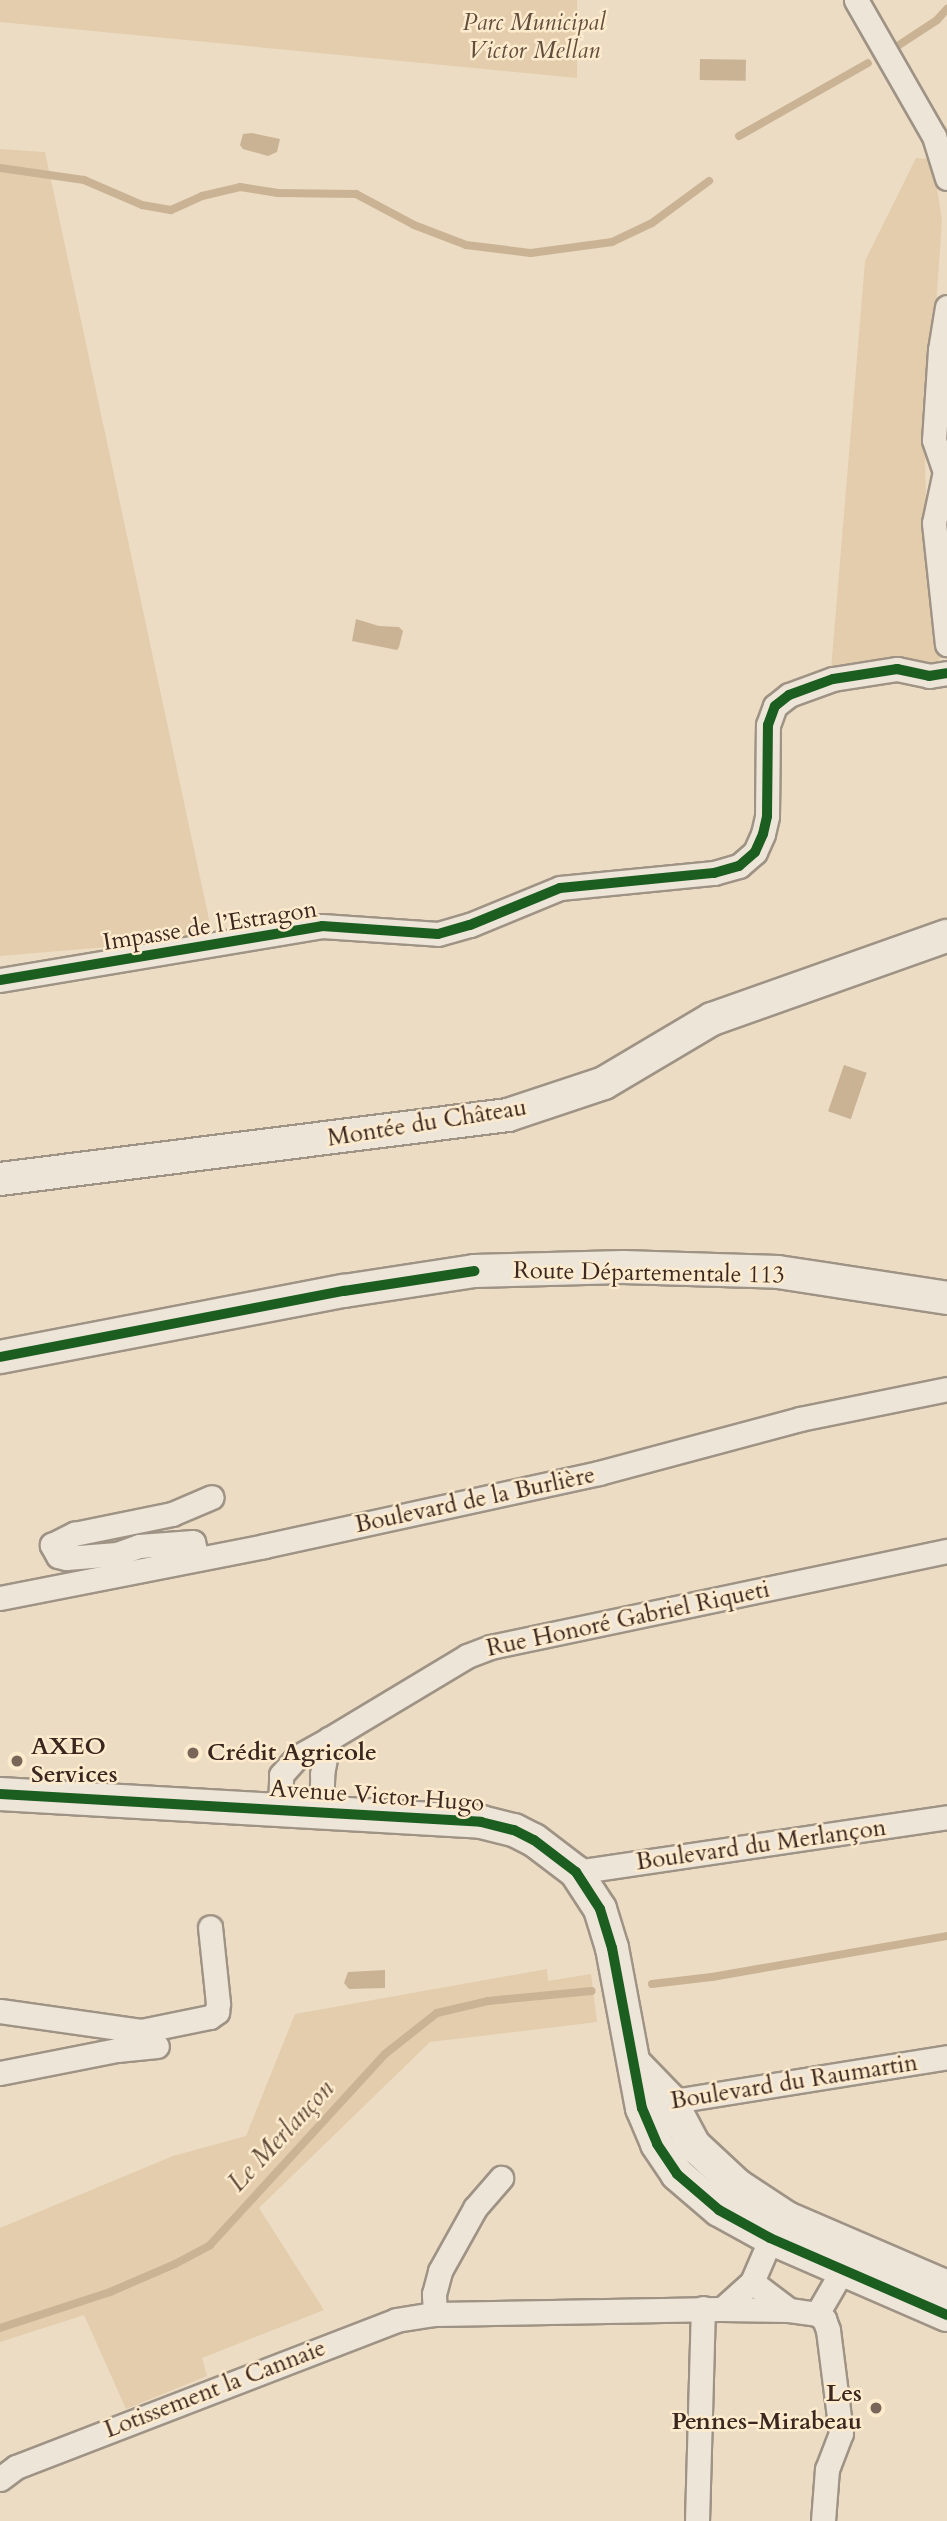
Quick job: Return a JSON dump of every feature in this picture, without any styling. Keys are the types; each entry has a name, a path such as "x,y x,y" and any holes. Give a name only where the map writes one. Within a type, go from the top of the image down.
{"street":[{"path":"856,0 934,136 947,178"},
{"path":"947,307 940,350 934,440 945,477 934,523 947,644"},
{"name":"Impasse de l’Estragon","path":"0,981 322,926 438,934 470,925 560,888 714,873 739,866 755,852 763,834 767,816 768,725 775,706 789,695 834,679 898,669 929,676 947,673"},
{"name":"Montée du Château","path":"0,1179 508,1115 604,1083 712,1019 947,936"},
{"name":"Route Départementale 113","path":"0,1357 344,1291 474,1271 623,1267 778,1272 947,1298"},
{"name":"Boulevard de la Burlière","path":"0,1598 599,1473 800,1419 944,1389"},
{"path":"197,1559 193,1542 139,1546 117,1555 66,1558 58,1556 52,1545 74,1534 172,1514 212,1497"},
{"name":"Rue Honoré Gabriel Riqueti","path":"280,1811 281,1775 297,1757 467,1656 491,1647 947,1551"},
{"path":"321,1812 321,1774 329,1739"},
{"name":"Avenue Victor Hugo","path":"0,1794 481,1822 514,1830 534,1840 576,1872 600,1909 612,1948 636,2065 656,2104"},
{"name":"Boulevard du Merlançon","path":"576,1872 947,1817"},
{"path":"0,2011 141,2031 210,2017 217,2012 218,2003 210,1927"},
{"path":"0,2073 117,2050 157,2046"},
{"name":"Boulevard du Raumartin","path":"656,2104 947,2057"},
{"path":"656,2104 776,2227 849,2260 947,2315"},
{"path":"435,2314 434,2294 440,2271 475,2208 501,2178"},
{"path":"697,2521 712,2308 752,2282 776,2227"},
{"path":"849,2260 947,2287"},
{"path":"822,2521 824,2481 841,2432 828,2329 824,2319 817,2314 849,2260"},
{"path":"752,2282 789,2310"},
{"name":"Lotissement la Cannaie","path":"0,2479 16,2467 396,2320 435,2314 712,2308 789,2310 817,2314"}],"green space":[{"name":"Parc Municipal Victor Mellan","path":"0,0 577,0 577,78 0,22"},
{"path":"0,149 45,152 213,938 0,956"},
{"path":"916,158 927,159 933,163 942,220 925,463 929,600 942,656 935,665 831,670 865,261"},
{"path":"547,1969 548,1981 591,1974 597,2022 430,2042 259,2208 324,2310 202,2358 207,2376 126,2409 84,2315 0,2342 0,2228 173,2156 246,2136 295,2014"}],"shaded area":[{"path":"700,59 746,60 746,81 700,80"},
{"path":"252,133 280,139 277,152 268,156 243,149 240,145 243,134"},
{"path":"356,619 379,626 399,627 403,631 397,650 352,641"},
{"path":"844,1065 867,1073 851,1119 828,1111"},
{"path":"385,1970 385,1988 349,1989 344,1983 348,1972"}],"waterway":[{"path":"899,45 937,20 947,9"},
{"path":"739,136 868,63"},
{"path":"0,168 84,180 142,205 171,210 202,196 240,187 277,193 356,194 414,225 466,245 531,253 612,242 652,223 709,181"},
{"path":"652,1984 712,1977 947,1936"},
{"name":"Le Merlançon","path":"0,2328 110,2292 175,2264 210,2245 385,2054 437,2013 488,2001 592,1991"}],"cycle path":[{"path":"0,980 322,926 438,934 470,925 560,888 714,873 739,866 755,852 763,834 767,816 768,725 775,706 789,695 833,679 897,669 929,676 947,673"},
{"path":"0,1357 344,1291 474,1271"},
{"path":"0,1794 481,1822 514,1830 534,1840 576,1872 600,1909 612,1948 642,2108 657,2144 677,2174 719,2210 770,2238 947,2315"}],"place":[{"name":"Crédit Agricole","path":"193,1753"},
{"name":"AXEO Services","path":"17,1761"},
{"name":"Les Pennes-Mirabeau","path":"876,2408"}]}
